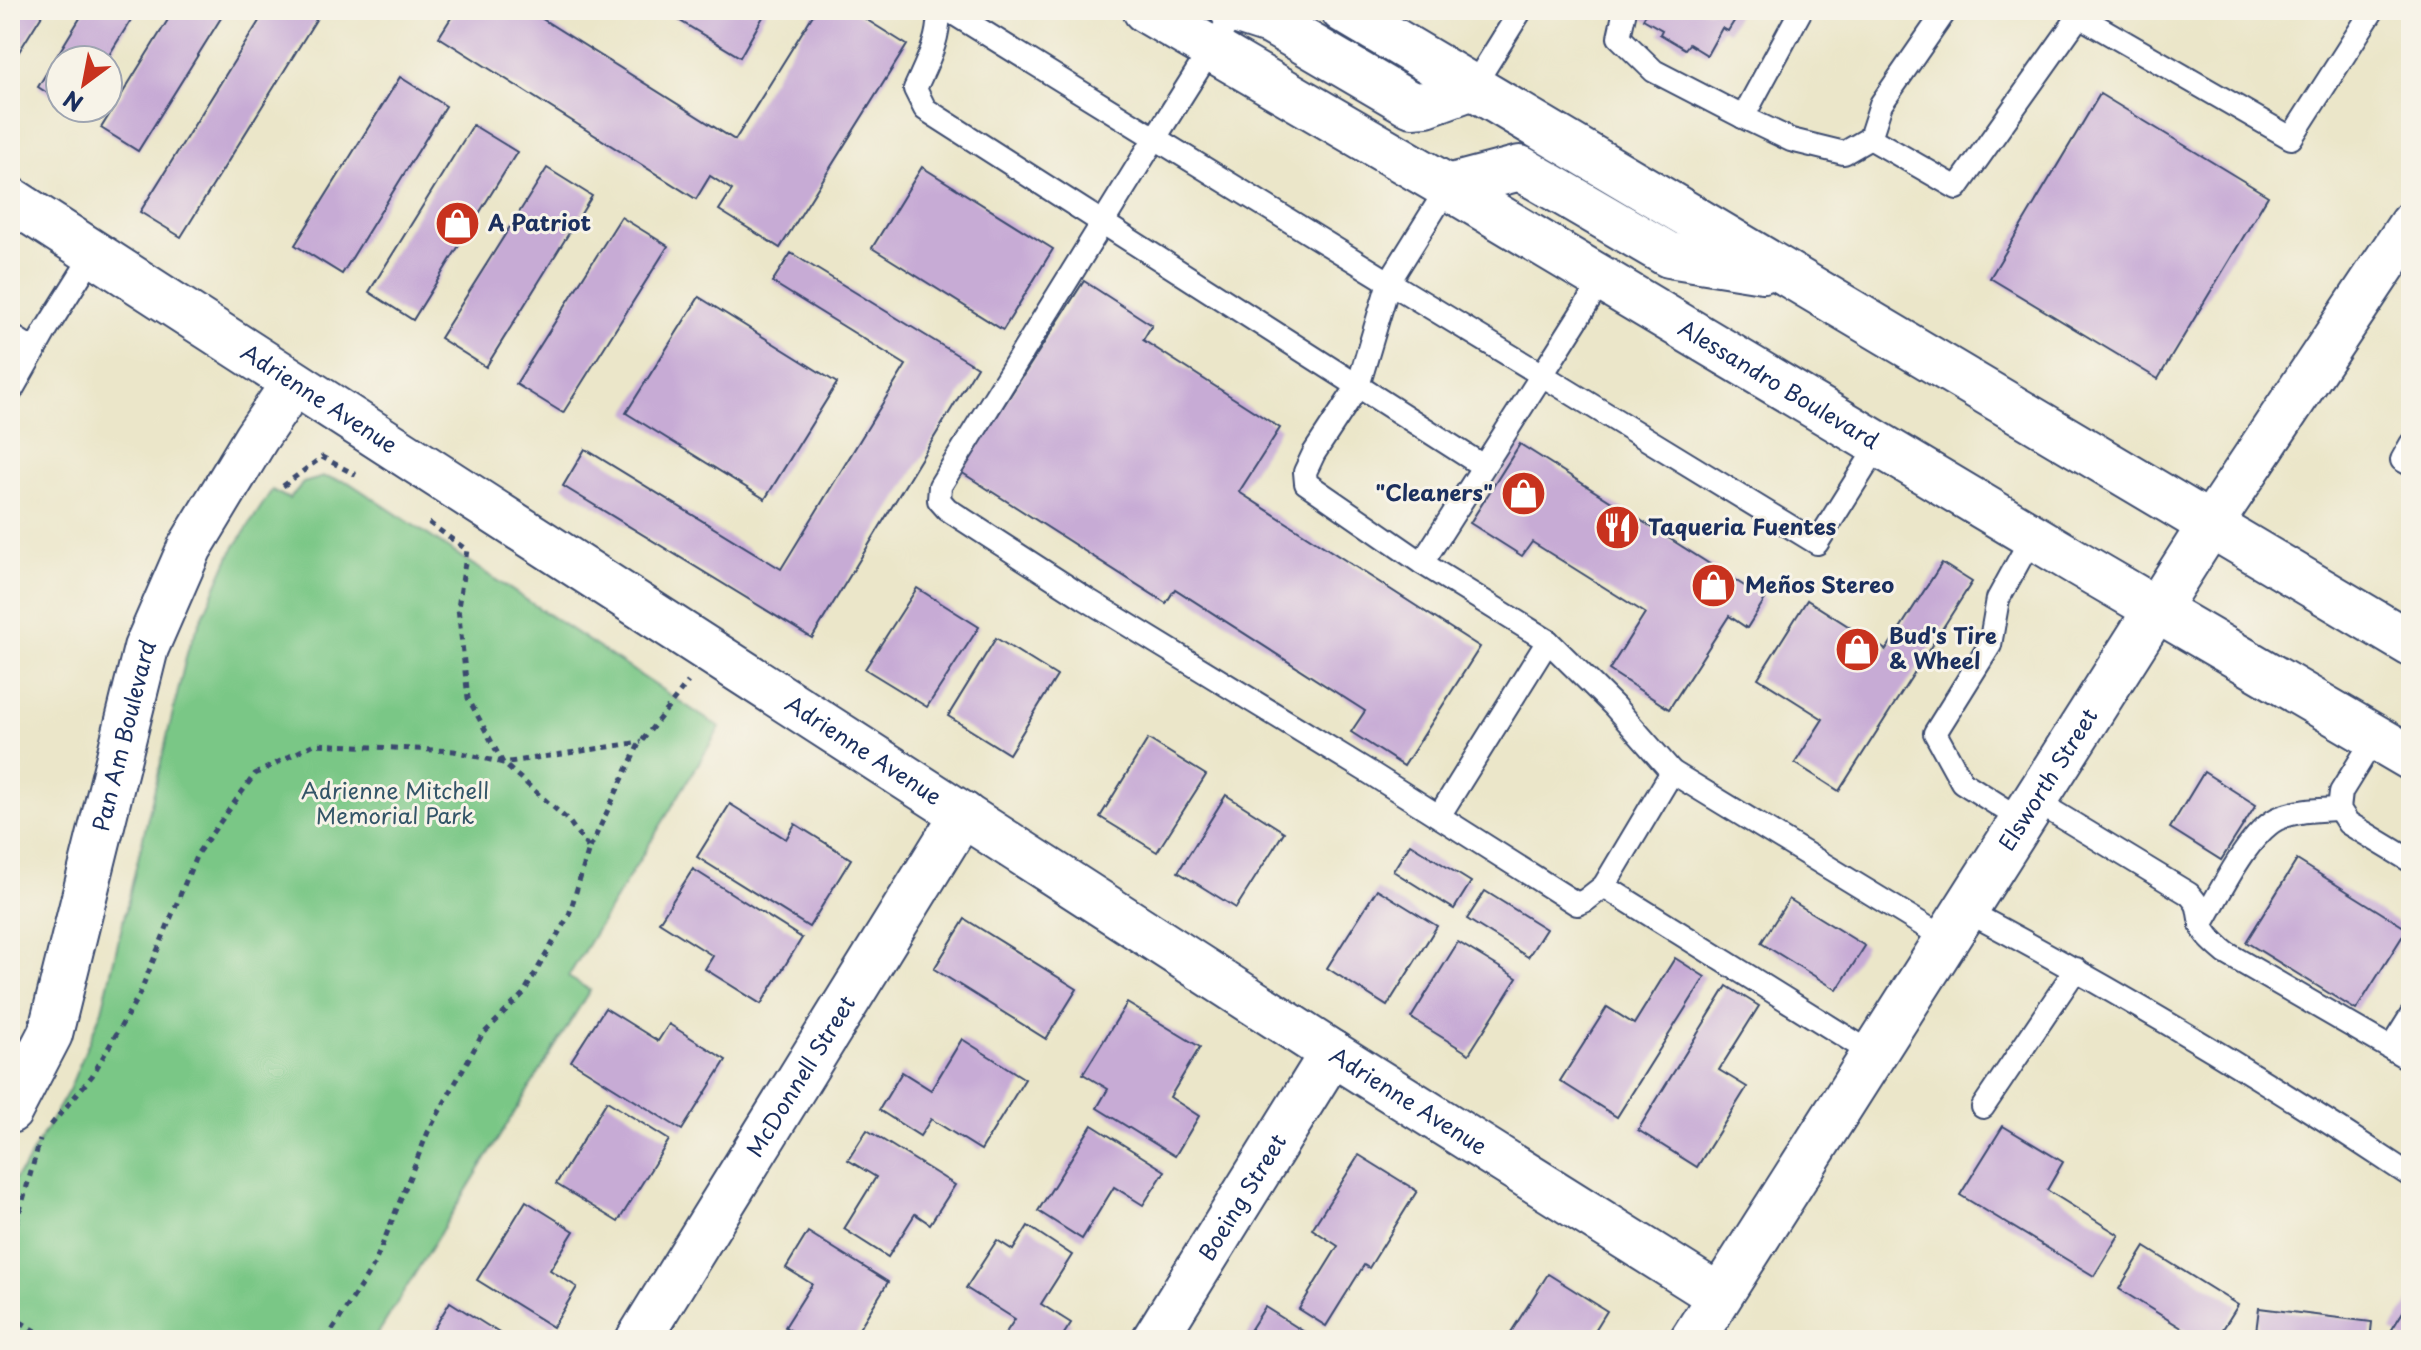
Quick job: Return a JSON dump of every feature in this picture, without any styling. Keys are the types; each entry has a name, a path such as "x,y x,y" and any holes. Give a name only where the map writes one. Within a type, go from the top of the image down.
{"street":[{"name":"Alessandro Boulevard","path":"1145,10 1448,187 2032,537 2393,747"},
{"path":"1233,10 1272,23 1412,105 1426,104 1473,87"},
{"path":"1343,10 2411,644"},
{"path":"1448,187 1520,168 1669,255 1785,273"},
{"name":"Adrienne Avenue","path":"10,199 1332,1053 1719,1296"},
{"name":"Elsworth Street","path":"1692,1340 2210,525 2411,224"},
{"name":"Pan Am Boulevard","path":"25,1125 146,648 190,547 256,438 293,384"},
{"name":"McDonnell Street","path":"638,1340 963,814"},
{"name":"Boeing Street","path":"1154,1340 1332,1053"}],"lane":[{"path":"938,10 940,24 915,89 925,109 1483,466"},
{"path":"948,10 1817,543 1879,444"},
{"path":"1233,10 940,486 939,500 947,509 1086,599 1577,904 1604,886 1672,772"},
{"path":"1473,87 1521,10"},
{"path":"1625,10 1619,37 1654,71 1791,140 1844,153 1870,138 1881,104 1942,11"},
{"path":"1743,117 1801,10"},
{"path":"1870,138 1957,188 2076,13 2291,138 2373,10"},
{"path":"1448,187 1389,282 1358,386 1314,453 1305,472 1306,483 1422,563 1548,641 1614,706 1672,772 1955,924 2076,969 2325,1119 2411,1176"},
{"path":"10,393 94,253"},
{"path":"1422,563 1602,280"},
{"path":"10,335 34,350"},
{"path":"2411,444 2402,460 2411,465"},
{"path":"2032,537 1998,599 1990,645 1935,733 1962,782 2028,810 2189,894 2200,907 2201,925 2226,953 2411,1060"},
{"path":"1439,816 1548,641"},
{"path":"2393,747 2341,792 2339,809 2348,823 2411,861"},
{"path":"2201,925 2247,848 2276,819 2308,810 2339,809"},
{"path":"1604,886 1873,1054"},
{"path":"1983,1107 2076,969"},
{"path":"2391,1048 2411,1016"}],"path":[{"path":"283,486 322,457 358,476"},
{"path":"418,515 467,550 458,608 468,698 503,763 568,820 589,849"},
{"path":"326,1340 374,1265 428,1132 482,1035 523,994 569,915 589,849 641,742 688,682"},
{"path":"49,1128 92,1076 131,1008 197,854 255,774 314,744 454,751 503,763 641,742"},
{"path":"10,1246 25,1125"},
{"path":"10,1316 52,1340"}],"green space":[{"name":"Adrienne Mitchell Memorial Park","path":"324,477 348,482 720,728 568,977 590,990 374,1340 10,1340 10,1184 23,1169 69,1090 102,1010 188,649 231,553 272,490 289,499 303,483"}],"building":[{"path":"10,10 45,10 10,66"},
{"path":"85,10 137,10 116,44 64,44"},
{"path":"174,10 226,10 138,151 101,128 103,124 124,124 124,91"},
{"path":"266,10 322,10 181,237 140,212"},
{"path":"456,10 528,10 735,140 816,10 851,10 907,45 780,248 719,210 732,190 710,176 696,199 439,37"},
{"path":"662,10 767,10 740,57"},
{"path":"1648,10 1741,10 1728,31 1722,28 1707,55 1689,44 1685,49 1660,34 1662,30 1643,19"},
{"path":"44,77 44,91 38,87"},
{"path":"400,77 446,106 342,274 295,245"},
{"path":"2100,94 2268,196 2158,379 1990,278"},
{"path":"473,125 517,152 413,320 369,292"},
{"path":"922,167 1053,249 1003,330 872,248"},
{"path":"547,168 592,196 486,367 440,338"},
{"path":"621,217 668,246 563,413 516,384"},
{"path":"791,253 977,367 812,638 563,486 585,449 781,569 906,365 772,282"},
{"path":"1084,281 1152,325 1143,340 1280,428 1239,492 1480,647 1404,766 1351,732 1365,711 1175,589 1166,603 961,472"},
{"path":"699,297 837,383 765,499 626,413"},
{"path":"1520,444 1765,599 1747,628 1729,616 1669,709 1609,670 1645,613 1532,542 1522,556 1470,523"},
{"path":"1942,563 1972,582 1839,791 1795,763 1823,719 1758,678 1807,600 1886,650"},
{"path":"917,588 979,627 927,707 865,669"},
{"path":"996,638 1057,676 1009,754 948,716"},
{"path":"1148,739 1206,775 1157,852 1100,817"},
{"path":"2204,772 2256,805 2221,860 2170,828"},
{"path":"1226,795 1284,832 1236,908 1178,872"},
{"path":"730,804 786,839 795,824 851,859 809,927 697,857"},
{"path":"1410,844 1471,882 1454,909 1393,871"},
{"path":"2297,860 2407,929 2356,1010 2246,942"},
{"path":"693,869 802,938 761,1004 705,969 713,956 659,922"},
{"path":"1377,889 1437,926 1387,1006 1327,968"},
{"path":"1485,891 1546,929 1528,957 1467,919"},
{"path":"1789,899 1865,946 1837,990 1761,943"},
{"path":"965,919 1077,989 1046,1039 934,969"},
{"path":"1458,942 1517,978 1469,1054 1411,1018"},
{"path":"1675,958 1705,977 1617,1117 1560,1081 1607,1007 1634,1024"},
{"path":"1727,986 1759,1006 1719,1070 1747,1087 1697,1167 1638,1130"},
{"path":"1127,1003 1200,1047 1170,1097 1199,1116 1175,1156 1097,1108 1108,1089 1083,1074"},
{"path":"605,1008 658,1041 669,1024 726,1060 682,1130 571,1061"},
{"path":"962,1039 1025,1079 981,1150 931,1119 920,1136 879,1110 902,1072 931,1090"},
{"path":"607,1101 669,1140 618,1222 556,1184"},
{"path":"1092,1125 1165,1171 1143,1205 1114,1187 1082,1239 1038,1211"},
{"path":"2003,1126 2063,1162 2047,1190 2119,1235 2094,1276 1960,1195"},
{"path":"867,1130 955,1185 930,1224 915,1214 888,1257 844,1229 876,1177 848,1160"},
{"path":"1359,1155 1417,1191 1369,1268 1364,1265 1326,1326 1299,1309 1338,1246 1312,1229"},
{"path":"526,1201 574,1231 550,1270 577,1287 553,1327 477,1280"},
{"path":"1028,1226 1072,1255 1041,1304 1071,1323 1060,1340 1014,1340 1005,1334 1015,1319 966,1288 997,1240 1013,1250"},
{"path":"808,1232 888,1282 852,1340 807,1340 785,1327 812,1284 786,1268"},
{"path":"2145,1247 2238,1305 2216,1340 2201,1340 2119,1289"},
{"path":"1548,1274 1607,1311 1589,1340 1506,1340"},
{"path":"2411,1299 2411,1340 2405,1340 2391,1331"},
{"path":"450,1302 504,1336 502,1340 427,1340"},
{"path":"1265,1307 1317,1340 1244,1340"},
{"path":"2259,1308 2372,1322 2370,1340 2255,1340"}],"place":[{"name":"A Patriot","path":"457,223"},
{"name":"\"Cleaners\"","path":"1524,493"},
{"name":"Taqueria Fuentes","path":"1617,527"},
{"name":"Meños Stereo","path":"1714,585"},
{"name":"Bud's Tire & Wheel","path":"1858,649"}]}
